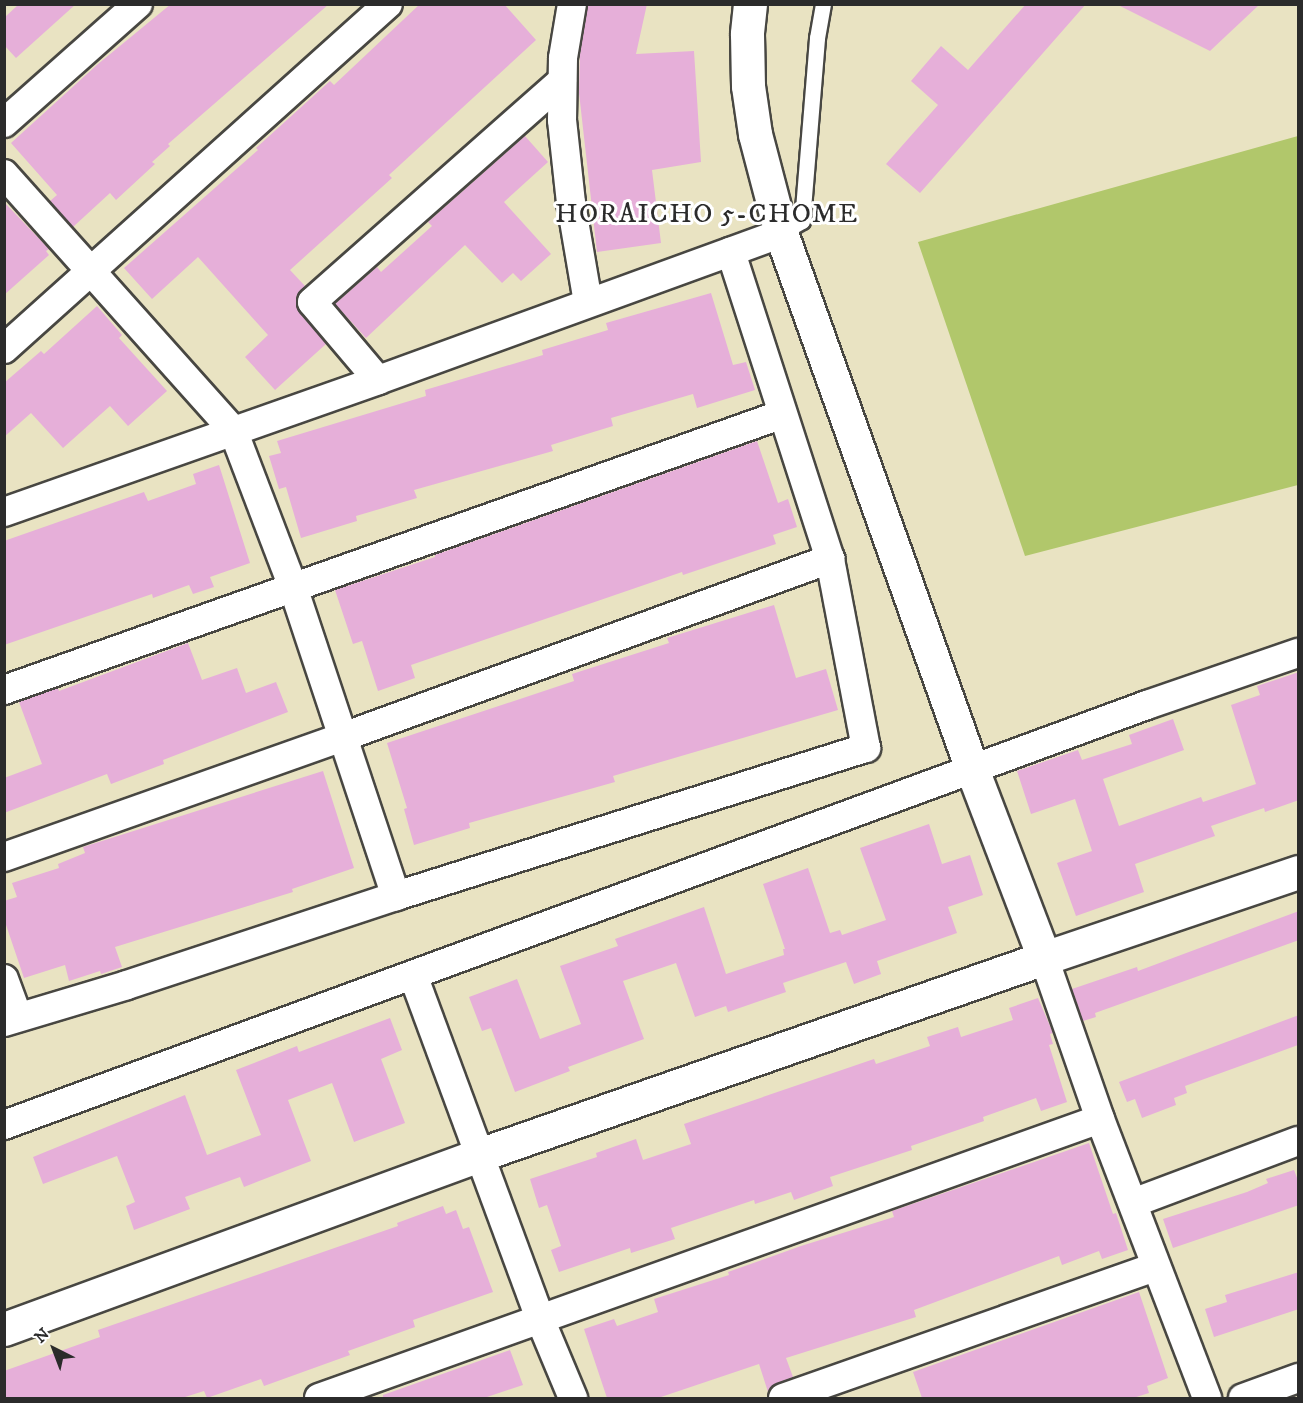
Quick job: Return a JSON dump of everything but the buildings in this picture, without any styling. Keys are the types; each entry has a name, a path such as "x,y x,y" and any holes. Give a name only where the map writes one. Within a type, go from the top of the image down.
{"street":[{"path":"4,123 138,4"},
{"path":"4,349 388,4"},
{"path":"572,4 563,58 562,120 571,203 588,302"},
{"path":"750,4 747,34 748,86 755,134 781,232 1100,1119 1207,1398"},
{"path":"378,380 312,302 562,81"},
{"path":"4,174 93,270 233,430 293,587 396,896"},
{"path":"4,512 378,380 781,232"},
{"path":"4,979 11,1019 127,985 396,896 866,748 830,559 731,252"},
{"path":"4,690 783,414"},
{"path":"4,857 343,737 830,559"},
{"path":"4,1125 972,768 1299,653"},
{"path":"4,1329 479,1155 1044,958 1299,873"},
{"path":"413,975 540,1319 573,1398"},
{"path":"319,1398 1100,1119"},
{"path":"1133,1203 1299,1141"},
{"path":"783,1398 1156,1267"},
{"path":"1243,1398 1299,1378"}],"lane":[{"path":"781,232 802,221 817,38 823,4"}],"green space":[{"path":"1298,136 1298,485 1025,556 918,242"}],"district":[{"name":"HORAICHO 5-CHOME","path":"707,215"}]}
